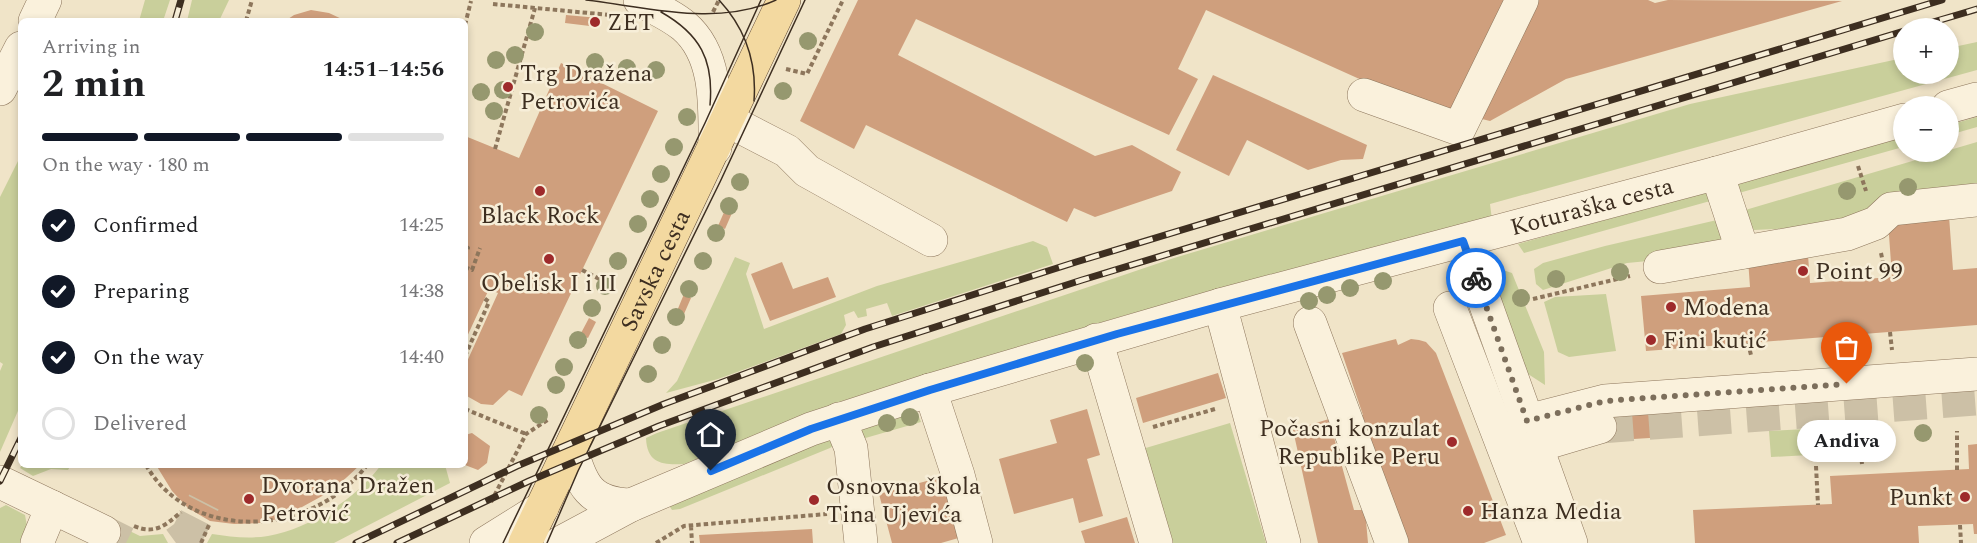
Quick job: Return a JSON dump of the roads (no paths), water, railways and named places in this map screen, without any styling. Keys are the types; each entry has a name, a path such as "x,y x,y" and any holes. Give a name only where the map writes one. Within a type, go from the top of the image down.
{"main road":[{"name":"Savska cesta","path":"525,543 721,134 778,1"}],"street":[{"path":"36,18 45,0"},
{"path":"640,0 676,20 701,47 709,68 721,134 787,151 807,171 931,240"},
{"path":"1364,95 1459,129 1522,0"},
{"path":"0,89 18,54"},
{"path":"1959,104 1977,99"},
{"name":"Koturaška cesta","path":"560,543 632,505 839,419 930,390 1220,305 1717,173 1893,123"},
{"path":"1717,173 1743,252"},
{"path":"1660,267 1847,234 1876,223 1891,209 1977,200"},
{"path":"1463,241 1571,543"},
{"path":"1220,305 1284,543"},
{"path":"1449,308 1540,543"},
{"path":"1310,323 1392,543"},
{"path":"1096,340 1156,543"},
{"path":"1532,434 1605,401 1977,374"},
{"path":"930,390 958,475 976,543"},
{"path":"839,419 851,448 861,543"},
{"path":"1532,434 1600,427"},
{"path":"571,448 582,480 595,497 608,503 632,505"},
{"path":"0,482 52,507 91,533"},
{"path":"37,543 52,507"},
{"path":"486,543 542,508"}],"tunnel":[{"path":"1600,427 1977,399"},
{"path":"176,543 187,535 204,502"},
{"path":"104,532 126,543"}],"tram line":[{"path":"586,0 706,14 753,8 776,0"},
{"path":"719,0 736,22 747,46 753,73 754,101"},
{"path":"503,543 705,123 761,0"},
{"path":"547,543 578,471 720,182 805,0"},
{"path":"661,12 686,29 702,50 710,75 710,105"}],"railway":[{"path":"176,18 181,0"},
{"path":"356,543 517,466 664,404 865,329 1076,262 1942,0"},
{"path":"1947,18 1977,9"},
{"path":"397,543 529,481 659,426 873,347 1082,280 1893,34"},
{"path":"0,481 18,444"}],"place":[{"name":"ZET","path":"595,22"},
{"name":"Trg Dražena Petrovića","path":"508,87"},
{"name":"Black Rock","path":"540,191"},
{"name":"Obelisk I i II","path":"549,259"},
{"name":"Point 99","path":"1803,271"},
{"name":"Modena","path":"1671,307"},
{"name":"Fini kutić","path":"1651,340"},
{"name":"Andiva","path":"1847,384"},
{"name":"Počasni konzulat Republike Peru","path":"1452,442"},
{"name":"Punkt","path":"1965,497"},
{"name":"Dvorana Dražen Petrović","path":"249,499"},
{"name":"Osnovna škola Tina Ujevića","path":"814,500"},
{"name":"Hanza Media","path":"1468,511"}]}
